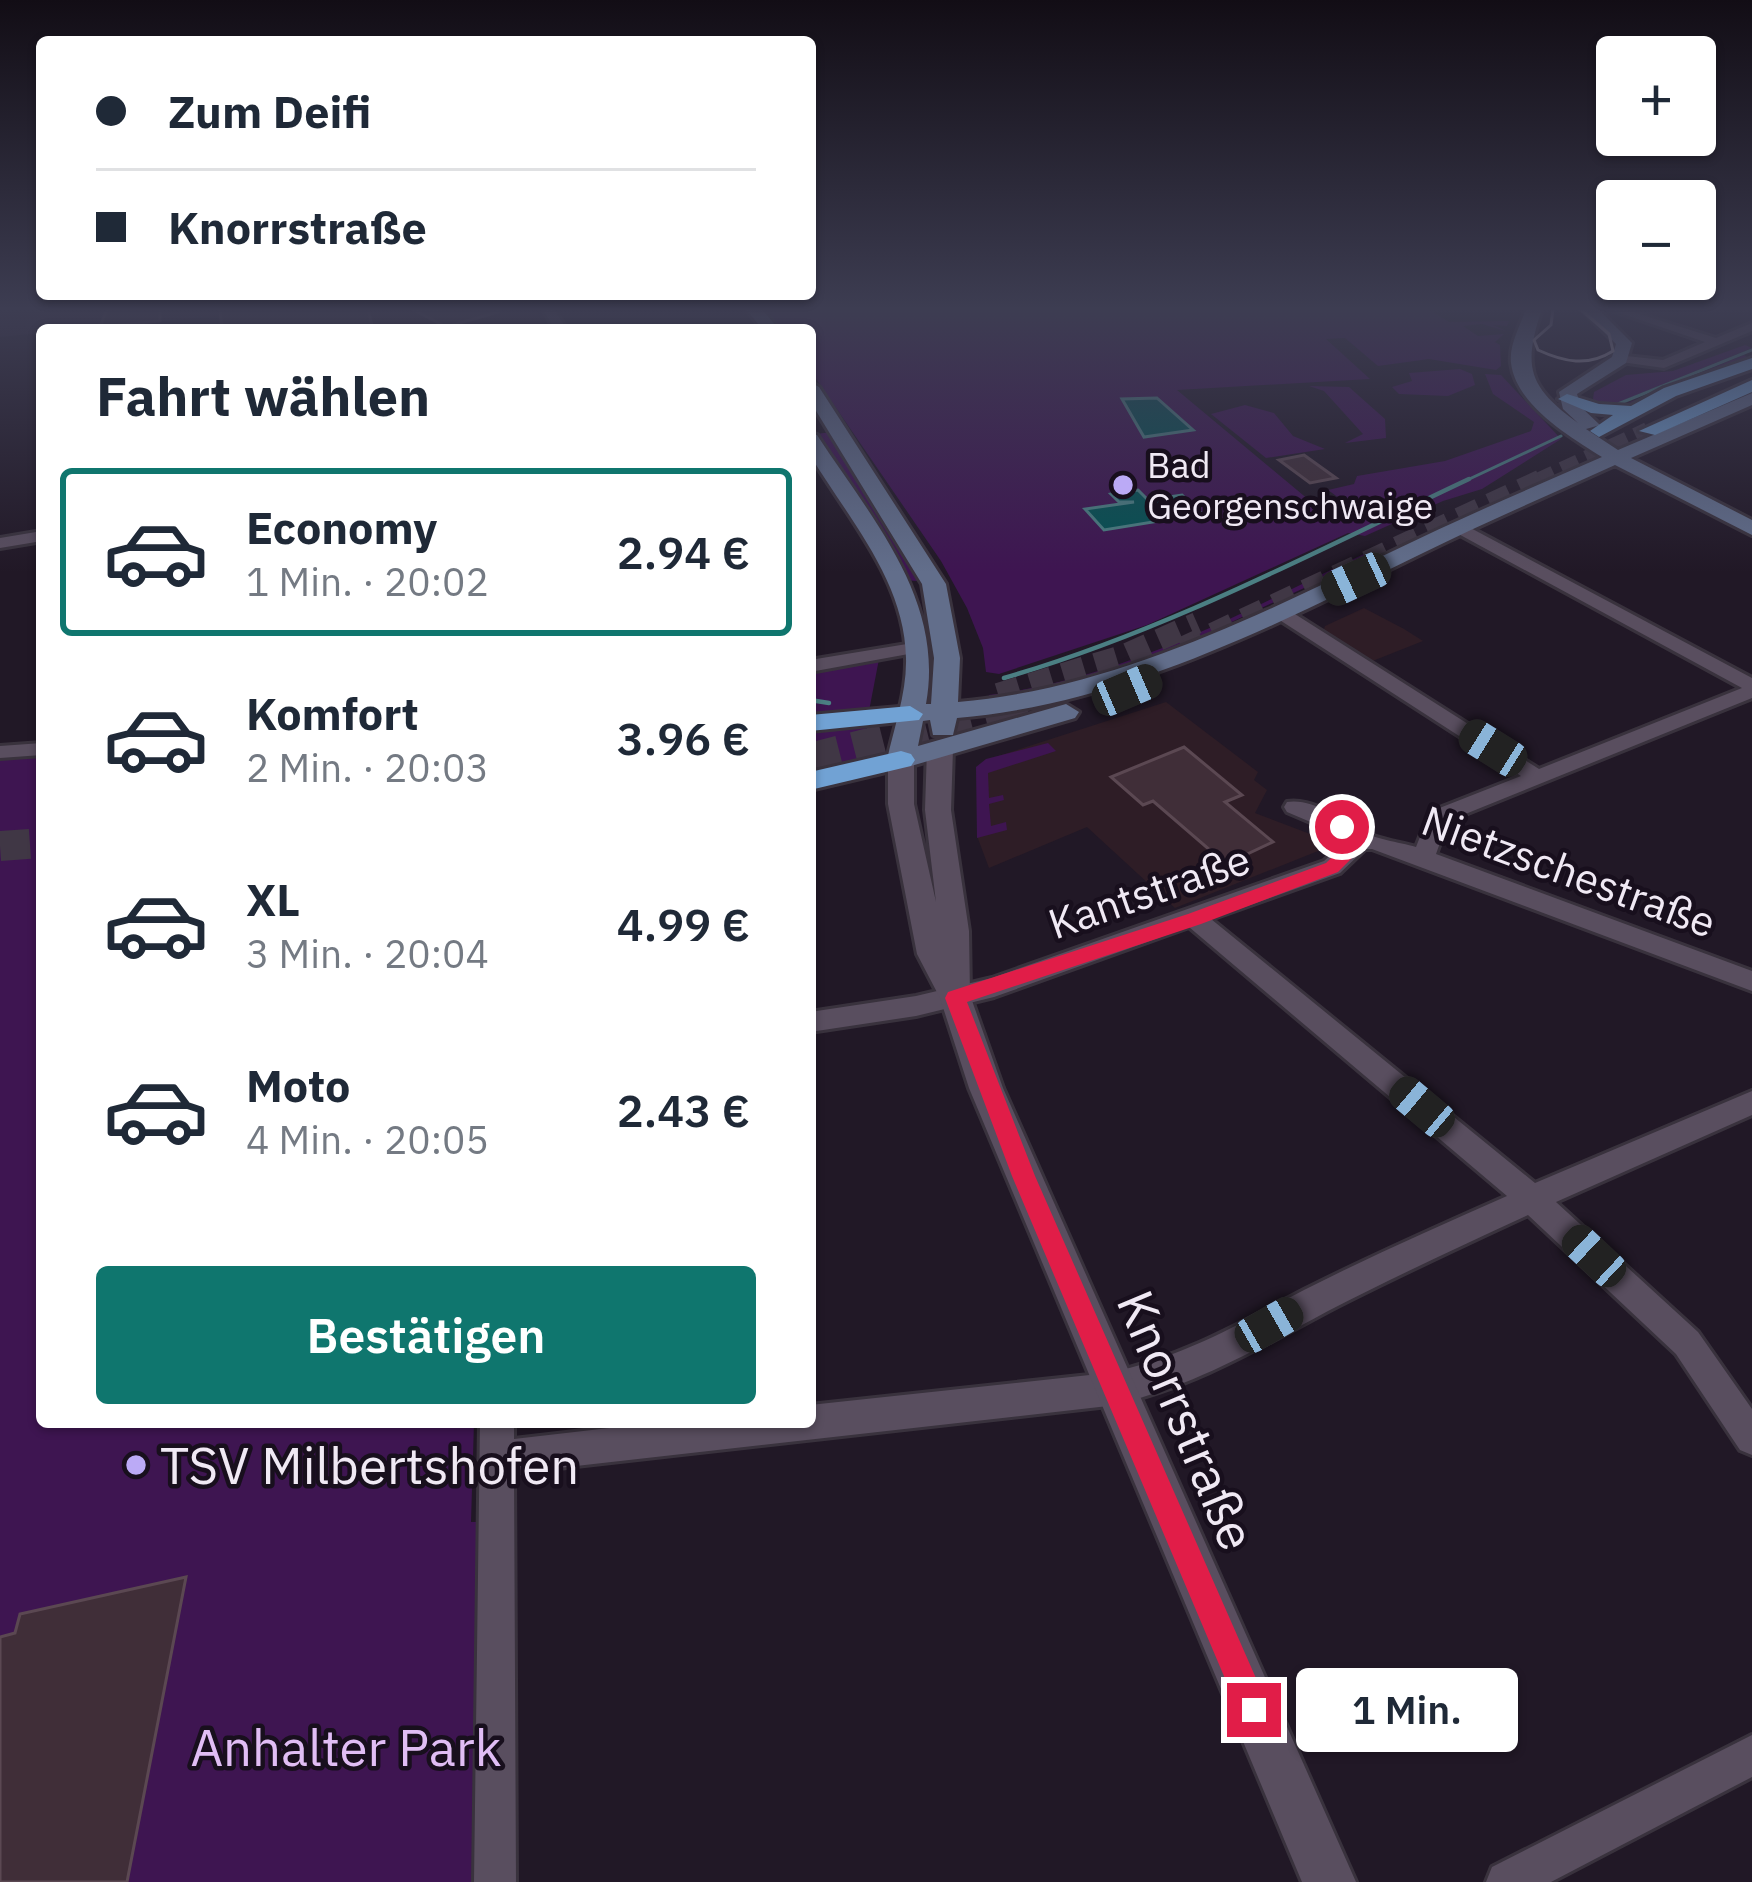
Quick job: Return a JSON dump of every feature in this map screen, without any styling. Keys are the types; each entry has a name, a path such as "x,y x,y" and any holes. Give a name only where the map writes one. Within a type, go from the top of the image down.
{"highway":[{"path":"1636,423 1678,397"},
{"path":"1568,399 1636,423 1697,397"},
{"path":"1595,436 1716,397"},
{"path":"816,722 910,714"},
{"path":"816,780 901,760"}],"main road":[{"path":"816,397 933,587 947,658 940,748"},
{"path":"1542,397 1623,456 1752,529"},
{"path":"816,449 903,592 919,647 901,760 1127,690 1203,657 1272,618 1465,525 1752,398"},
{"path":"1568,399 1595,436"},
{"path":"1465,525 1492,502 1595,436"},
{"path":"903,592 928,595 933,587"},
{"path":"910,714 1076,690 1135,673 1272,618"}],"street":[{"path":"1465,525 1752,689"},
{"path":"0,543 36,537"},
{"path":"1272,618 1537,777"},
{"path":"816,665 919,647"},
{"path":"1423,858 1438,819 1752,689"},
{"name":"Knorrstraße","path":"940,748 939,832 958,965 956,998"},
{"path":"0,752 36,749"},
{"name":"Knorrstraße","path":"901,760 901,804 932,954 956,998 986,1088 1115,1393 1330,1882"},
{"name":"Nietzschestraße","path":"1295,807 1342,827 1359,842 1373,841 1423,858 1752,982"},
{"name":"Kantstraße","path":"816,1021 956,998 1195,919 1332,867 1359,842"},
{"path":"1195,919 1531,1198 1687,1343 1752,1438"},
{"path":"816,1413 1067,1392 1115,1393 1160,1382 1300,1307 1531,1198 1752,1103"},
{"path":"495,1882 497,1440 640,1428"},
{"path":"1507,1882 1752,1755"}],"shaded area":[{"path":"1157,398 1193,430 1144,437 1122,399"},
{"path":"1138,490 1148,500 1182,495 1202,514 1104,530 1085,509 1134,502 1119,502 1111,494"},
{"path":"1364,608 1423,641 1370,662 1323,632 1325,626"},
{"path":"1166,702 1258,772 1254,780 1267,790 1255,813 1318,837 1323,849 1175,908 1087,827 989,868 977,836 989,759"}],"green space":[{"path":"828,397 1185,397 1327,515 1343,522 1354,509 1328,490 1354,484 1357,476 1445,461 1531,431 1534,422 1497,397 1521,397 1561,439 1482,489 1365,536 1348,533 1147,625 999,674 986,672 983,648 967,608 941,561"},
{"path":"1329,397 1360,397 1385,419 1386,438 1345,443 1363,434"},
{"path":"1593,397 1632,397 1592,406"},
{"path":"1245,405 1274,413 1293,436 1325,449 1266,458 1211,414"},
{"path":"832,432 921,577 917,581 903,580 816,434"},
{"path":"1366,553 1368,558 1138,666 987,703 989,695 1089,674 1136,658"},
{"path":"879,659 869,711 816,716 816,670"},
{"path":"867,722 859,763 816,771 816,728"},
{"path":"1048,743 1056,751 988,773 989,798 1003,795 1004,800 989,804 991,826 1006,822 1007,830 977,838 976,767 986,759"},
{"name":"Anhalter Park","path":"0,756 36,757 36,1428 474,1428 471,1522 480,1522 484,1882 0,1882"}],"building":[{"path":"1304,455 1336,478 1310,483 1279,460"},
{"path":"1184,747 1242,795 1225,802 1273,842 1226,864 1153,801 1143,805 1111,777"},
{"name":"TSV Milbertshofen","path":"186,1577 127,1882 0,1882 0,1637 15,1633 20,1614"}],"waterway":[{"path":"1613,406 1636,397"},
{"path":"1463,482 1561,436"},
{"path":"1004,678 1182,613 1469,479"},
{"path":"816,701 829,703"}],"tunnel":[{"path":"1538,482 1648,431"},
{"path":"1182,648 1544,479"},
{"path":"998,694 1122,656 1197,623"},
{"path":"1011,707 1026,703"},
{"path":"816,756 1023,704"},
{"path":"0,846 36,843"}],"place":[{"name":"Bad Georgenschwaige","path":"1123,485"},
{"name":"TSV Milbertshofen","path":"136,1465"}],"route":[{"path":"1254,1710 986,1088 956,998 1195,919 1332,867 1344,861 1359,842 1342,827"}]}
